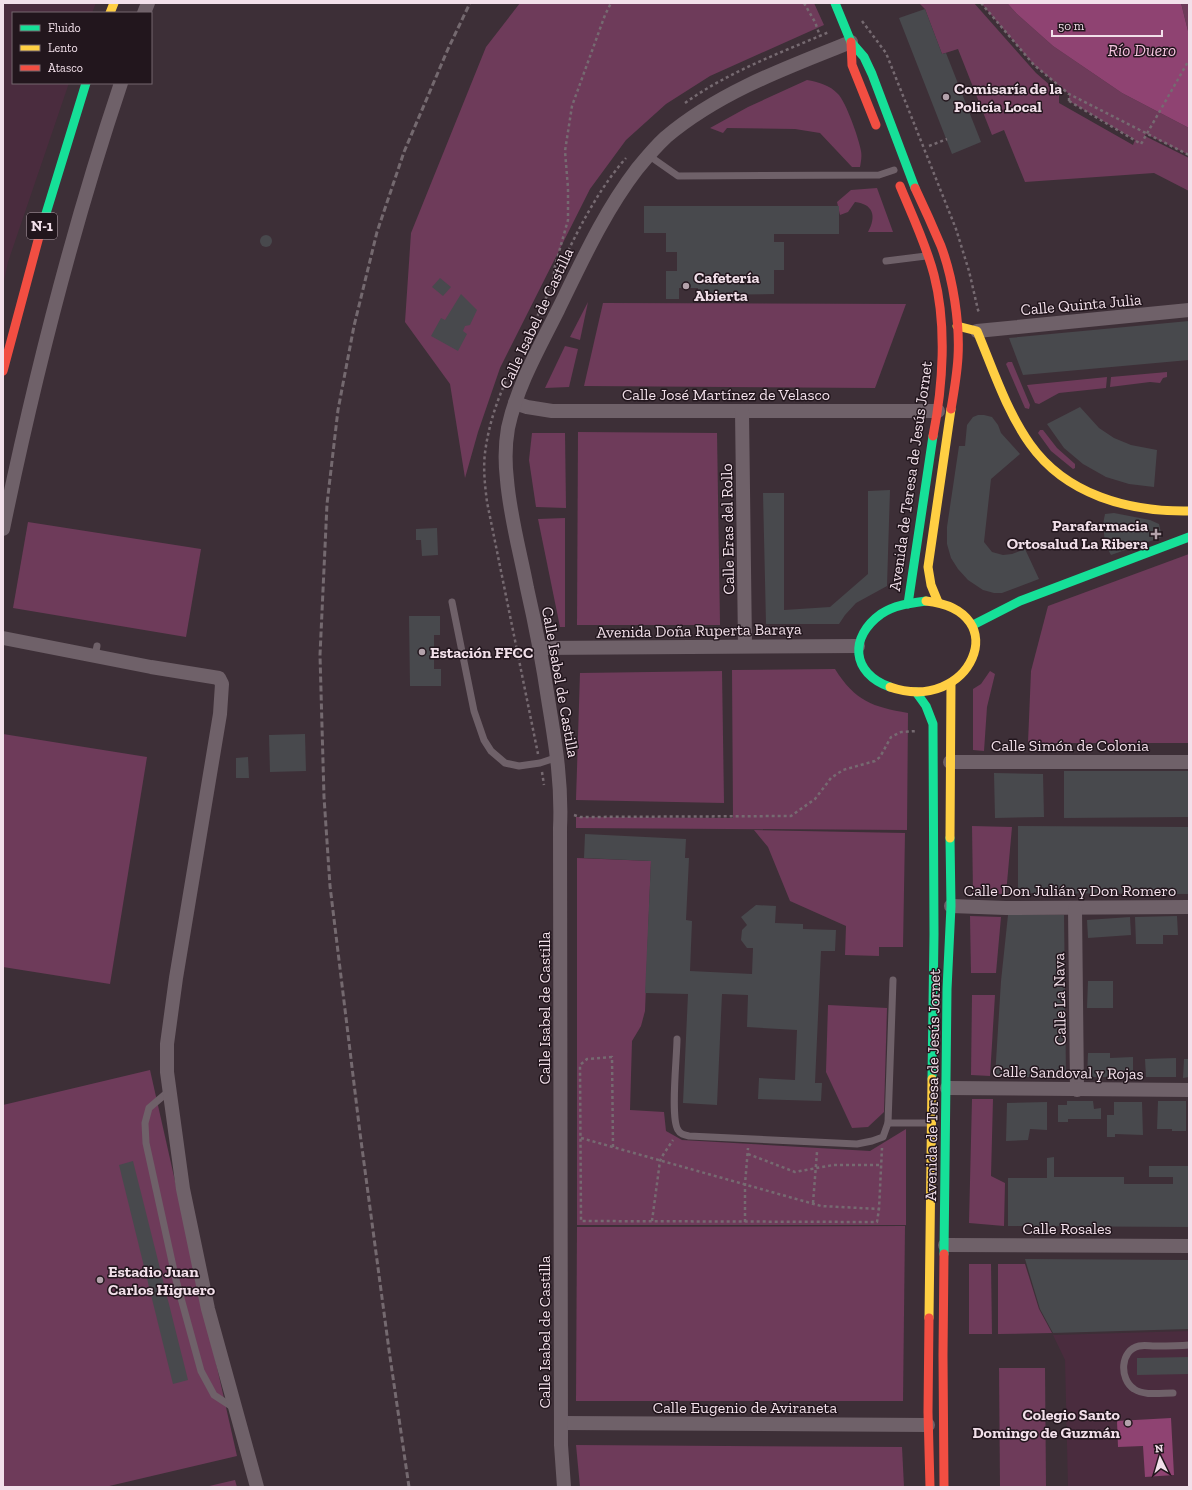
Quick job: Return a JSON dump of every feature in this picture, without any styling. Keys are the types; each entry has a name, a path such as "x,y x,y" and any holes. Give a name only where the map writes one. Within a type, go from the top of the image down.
{"main road":[{"path":"835,3 851,42 852,65 881,137"},
{"name":"Avenida de Teresa de Jesús Jornet","path":"851,42 864,57 872,74 909,173 941,247 953,296 958,356 955,386 928,567 928,575 932,591 938,602"},
{"name":"N-1","path":"3,371 43,222 86,84"},
{"name":"Avenida de Teresa de Jesús Jornet","path":"892,167 928,256 934,275 941,324 942,347 938,411 908,604"},
{"path":"956,326 977,331 1015,418 1030,444 1056,473 1078,487 1116,503 1137,508 1180,511 1189,510"},
{"path":"973,625 1020,601 1189,537"},
{"path":"926,601 938,602 962,614 973,625 976,639 976,649 971,661 964,671 951,683 933,690 916,692 889,688 875,681 865,669 860,659 858,646 863,634 876,618 892,608 926,601"},
{"name":"Avenida de Teresa de Jesús Jornet","path":"944,1487 947,988 951,906 949,801 951,683"},
{"name":"Avenida de Teresa de Jesús Jornet","path":"916,692 926,706 933,724 934,934 928,1425 930,1487"}],"street":[{"name":"Calle Isabel de Castilla","path":"564,1487 561,1445 561,798 558,757 540,648 512,516 507,482 507,435 515,403 531,364 598,228 622,189 648,155 666,138 707,107 748,86 851,42"},
{"path":"3,529 18,458 46,342 81,214 121,84"},
{"name":"Calle Quinta Julia","path":"977,331 1189,310"},
{"name":"Calle José Martínez de Velasco","path":"515,403 552,411 938,411"},
{"name":"Calle Eras del Rollo","path":"742,411 745,646"},
{"path":"3,638 96,651 219,678 222,684 220,714 176,978 167,1044 167,1072 186,1204 208,1309 257,1487"},
{"name":"Avenida Doña Ruperta Baraya","path":"540,648 858,646"},
{"name":"Calle Simón de Colonia","path":"950,762 1189,762"},
{"name":"Calle Don Julián y Don Romero","path":"951,906 1006,908 1189,907"},
{"name":"Calle La Nava","path":"1075,908 1077,1090"},
{"name":"Calle Sandoval y Rojas","path":"947,1088 1189,1090"},
{"name":"Calle Rosales","path":"945,1245 1189,1246"},
{"name":"Calle Eugenio de Aviraneta","path":"562,1424 928,1425"}],"lane":[{"path":"648,155 678,176 879,175 892,167"},
{"path":"886,261 928,256"},
{"path":"452,602 474,711 484,740 491,751 505,763 518,766 558,757"},
{"path":"677,1039 674,1116 679,1132 688,1136 857,1144 872,1142 882,1137 888,1123 893,980"},
{"path":"169,1092 149,1108 144,1123 146,1144 176,1280 201,1371 214,1395 236,1409"},
{"path":"888,1123 932,1123"},
{"path":"1173,1393 1146,1393 1134,1389 1126,1381 1124,1362 1129,1352 1138,1346 1189,1345"}],"path":[{"path":"552,285 555,266 568,220 568,188 565,152 572,106 605,15 611,3"},
{"path":"804,3 815,22 820,36"},
{"path":"981,3 1034,65 1069,94 1093,108 1189,155"},
{"path":"860,18 886,53 956,229 980,315"},
{"path":"681,106 699,93 739,71 845,26"},
{"path":"1069,94 1069,101 1141,144 1189,60"},
{"path":"929,146 947,139"},
{"path":"533,325 578,232 600,193 629,155"},
{"path":"953,296 974,294"},
{"path":"517,357 507,376 490,422 485,454 485,482 491,525 540,762 544,788"},
{"path":"919,726 919,739"},
{"path":"561,798 568,798 571,802 574,815 580,817 792,816 814,799 831,778 843,770 874,761 880,757 891,737 901,732 919,731"},
{"path":"613,1147 612,1057 587,1059 580,1065 581,1221 877,1222 879,1209 882,1137"},
{"path":"652,1221 660,1161 662,1155 679,1132"},
{"path":"581,1138 821,1206 879,1209"},
{"path":"745,1222 745,1184 749,1139"},
{"path":"813,1203 818,1142"},
{"path":"748,1154 795,1172 833,1164 881,1165"}],"shaded area":[{"path":"3,3 96,3 92,12 12,12 12,84 69,84 8,262 3,286"},
{"path":"520,3 814,3 824,25 710,76 666,104 626,140 590,189 500,368 478,432 465,478 450,384 405,322 411,233 486,47"},
{"path":"919,3 974,3 1036,73 1059,93 1059,103 1133,145 1135,140 1069,101 1069,94 1034,65 981,3 1007,3 1017,14 1053,46 1122,93 1189,128 1189,155 1146,134 1145,136 1189,158 1189,191 1154,173 1025,182 1004,130 992,135 958,49 942,54 925,9"},
{"path":"1181,3 1189,3 1189,35"},
{"path":"807,80 828,86 841,98 852,121 860,145 860,167 852,167 820,133 795,129 727,128 723,133 710,128 748,107"},
{"path":"877,188 893,232 868,232 873,216 869,208 861,203 855,202 848,212 840,215 837,202 851,190"},
{"path":"588,302 580,340 570,337"},
{"path":"603,303 906,304 875,388 584,386"},
{"path":"565,346 578,349 569,387 545,388"},
{"path":"1008,362 1012,362 1030,405 1029,409 1025,408 1006,364"},
{"path":"1167,372 1167,377 1163,378 1160,383 1150,382 1110,387 1111,377"},
{"path":"1107,377 1106,388 1059,393 1039,404 1035,403 1027,385"},
{"path":"1040,430 1043,430 1057,448 1075,464 1075,468 1073,469 1051,451 1038,433"},
{"path":"578,432 717,433 720,625 577,625"},
{"path":"532,433 565,433 566,508 536,507 529,460"},
{"path":"565,518 565,627 560,627 538,519"},
{"path":"28,522 201,549 186,637 13,608"},
{"path":"1189,554 1189,743 1028,743 1031,671 1048,606"},
{"path":"835,669 850,689 866,701 885,708 908,713 907,830 576,828 576,817 733,818 732,670"},
{"path":"722,671 724,803 576,800 580,673"},
{"path":"990,671 995,674 987,707 984,751 973,750 973,689 981,684"},
{"path":"3,734 147,757 110,984 3,967"},
{"path":"972,826 1012,827 1006,894 973,894"},
{"path":"754,830 905,833 903,947 879,947 879,956 845,955 846,926 790,901 768,847"},
{"path":"577,858 651,861 645,1011 641,1026 632,1041 630,1110 664,1112 666,1131 682,1140 870,1151 906,1129 906,1225 577,1225"},
{"path":"970,916 1001,917 996,973 971,973"},
{"path":"972,995 995,995 990,1076 971,1075"},
{"path":"828,1005 887,1008 884,1112 868,1127 852,1128 826,1072"},
{"name":"Estadio Juan Carlos Higuero","path":"150,1070 237,1456 105,1487 3,1487 3,1105"},
{"path":"972,1099 993,1099 991,1176 1005,1183 1004,1226 969,1223"},
{"path":"905,1226 903,1401 576,1401 577,1227"},
{"path":"969,1264 991,1264 992,1334 969,1334"},
{"path":"998,1264 1025,1264 1039,1309 1052,1333 998,1334"},
{"name":"Colegio Santo Domingo de Guzmán","path":"1189,1331 1189,1487 1068,1487 1065,1360 1053,1335"},
{"path":"999,1368 1045,1368 1046,1487 1000,1487"},
{"path":"576,1445 902,1447 904,1487 580,1487"},
{"path":"235,1480 237,1487 205,1487"}],"water":[{"name":"Río Duero","path":"1007,3 1181,3 1189,35 1189,128 1122,93 1053,46 1017,14"},
{"path":"1171,1418 1174,1475 1145,1477 1143,1446 1118,1447 1117,1421"}],"building":[{"name":"Comisaría de la Policía Local","path":"925,9 942,54 946,53 981,142 952,154 899,18"},
{"path":"644,206 839,206 839,234 774,234 774,242 784,242 784,270 774,270 774,294 698,295 698,288 679,288 679,299 666,299 666,271 677,271 677,252 666,252 666,233 644,233"},
{"path":"264,235 268,235 272,241 268,247 264,247 260,243 260,239"},
{"path":"440,278 451,287 443,296 432,287"},
{"path":"461,294 477,310 470,325 465,326 463,331 467,334 458,351 431,336 441,318 445,320"},
{"path":"1189,321 1189,360 1023,375 1009,338"},
{"path":"1080,407 1099,428 1114,438 1131,445 1157,450 1154,487 1129,484 1106,477 1083,464 1064,448 1047,424"},
{"path":"978,415 992,417 998,425 1001,433 1020,454 991,479 984,542 992,552 1003,555 1012,554 1025,549 1039,579 1002,593 994,593 983,590 968,580 951,558 947,544 947,527 959,446 965,446 967,425 973,417"},
{"path":"890,490 887,586 856,603 839,624 766,624 763,493 784,493 784,610 830,607 868,574 868,491"},
{"path":"1114,513 1150,520 1159,524 1162,537 1111,555 1105,544 1103,524 1105,514"},
{"path":"437,528 438,555 422,556 421,540 416,540 416,529"},
{"name":"Estación FFCC","path":"409,616 440,616 440,635 434,635 434,669 441,669 441,686 410,686"},
{"path":"305,734 306,771 270,772 269,735"},
{"path":"248,757 249,778 236,778 236,758"},
{"path":"1064,771 1189,771 1189,817 1064,818"},
{"path":"994,773 1043,774 1044,817 995,818"},
{"path":"1018,826 1189,827 1189,894 1018,893"},
{"path":"585,834 686,839 685,858 689,858 686,920 692,921 690,971 752,974 753,948 747,948 741,940 742,930 747,925 741,917 756,905 776,906 775,923 803,924 803,929 836,930 835,951 821,951 815,1083 822,1083 821,1101 758,1099 759,1078 795,1080 797,1030 747,1027 748,995 722,994 717,1105 683,1103 688,994 645,993 651,861 584,858"},
{"path":"1008,915 1064,915 1066,1077 995,1077 1001,981"},
{"path":"1177,916 1178,935 1163,935 1163,944 1136,944 1135,917"},
{"path":"1130,917 1131,935 1088,938 1087,920"},
{"path":"1088,981 1113,981 1113,1008 1087,1008"},
{"path":"1088,1053 1110,1053 1110,1058 1133,1057 1133,1077 1087,1077"},
{"path":"1176,1058 1176,1077 1146,1077 1145,1059"},
{"path":"1184,1059 1189,1059 1189,1077 1183,1078"},
{"path":"1067,1101 1093,1101 1094,1109 1101,1108 1101,1119 1068,1119 1068,1122 1058,1122 1058,1105 1067,1105"},
{"path":"1158,1101 1186,1101 1186,1131 1157,1129"},
{"path":"1047,1102 1047,1130 1030,1129 1028,1140 1006,1141 1007,1103"},
{"path":"1114,1102 1142,1102 1143,1135 1115,1134 1115,1137 1107,1137 1107,1115 1114,1115"},
{"path":"1054,1157 1054,1177 1124,1177 1124,1184 1173,1184 1173,1177 1149,1177 1149,1166 1189,1166 1189,1227 1008,1226 1008,1178 1047,1178 1047,1158"},
{"path":"133,1161 188,1380 173,1384 119,1165"},
{"path":"1025,1259 1189,1260 1189,1329 1053,1333 1040,1309"},
{"path":"1189,1357 1189,1374 1137,1375 1137,1358"}],"railway":[{"path":"409,1487 360,1133 330,886 324,797 320,655 327,504 338,410 354,326 377,232 404,152 448,49 470,3"}],"traffic: fast":[{"path":"835,3 851,42 864,57 872,74 915,188"},
{"path":"40,233 86,84"},
{"path":"908,604 933,436"},
{"path":"973,625 1020,601 1189,537"},
{"path":"890,687 877,681 868,673 862,664 859,654 863,633 881,614 891,608 926,601"},
{"path":"916,692 926,706 933,724 934,934 932,1079"},
{"path":"944,1254 947,989 951,906 950,838"}],"traffic: slow":[{"path":"110,12 114,3"},
{"path":"957,326 977,331 1000,389 1021,431 1045,462 1062,476 1080,488 1100,497 1122,504 1144,508 1189,511"},
{"path":"938,602 931,585 928,567 951,409"},
{"path":"890,687 918,692 942,687 961,675 972,658 976,640 970,623 954,609 926,601"},
{"path":"950,838 951,683"},
{"path":"929,1318 932,1079"}],"traffic: jam":[{"path":"851,42 852,65 876,125"},
{"path":"900,186 927,252 934,275 941,314 941,376 933,436"},
{"path":"915,188 941,246 949,272 955,301 958,330 958,357 951,409"},
{"path":"3,371 40,233"},
{"path":"944,1254 944,1487"},
{"path":"929,1318 928,1412 930,1487"}],"place":[{"name":"Comisaría de la Policía Local","path":"946,97"},
{"name":"Cafetería Abierta","path":"686,286"},
{"name":"Parafarmacia Ortosalud La Ribera","path":"1156,534"},
{"name":"Estación FFCC","path":"422,652"},
{"name":"Estadio Juan Carlos Higuero","path":"100,1280"},
{"name":"Colegio Santo Domingo de Guzmán","path":"1128,1423"}]}
